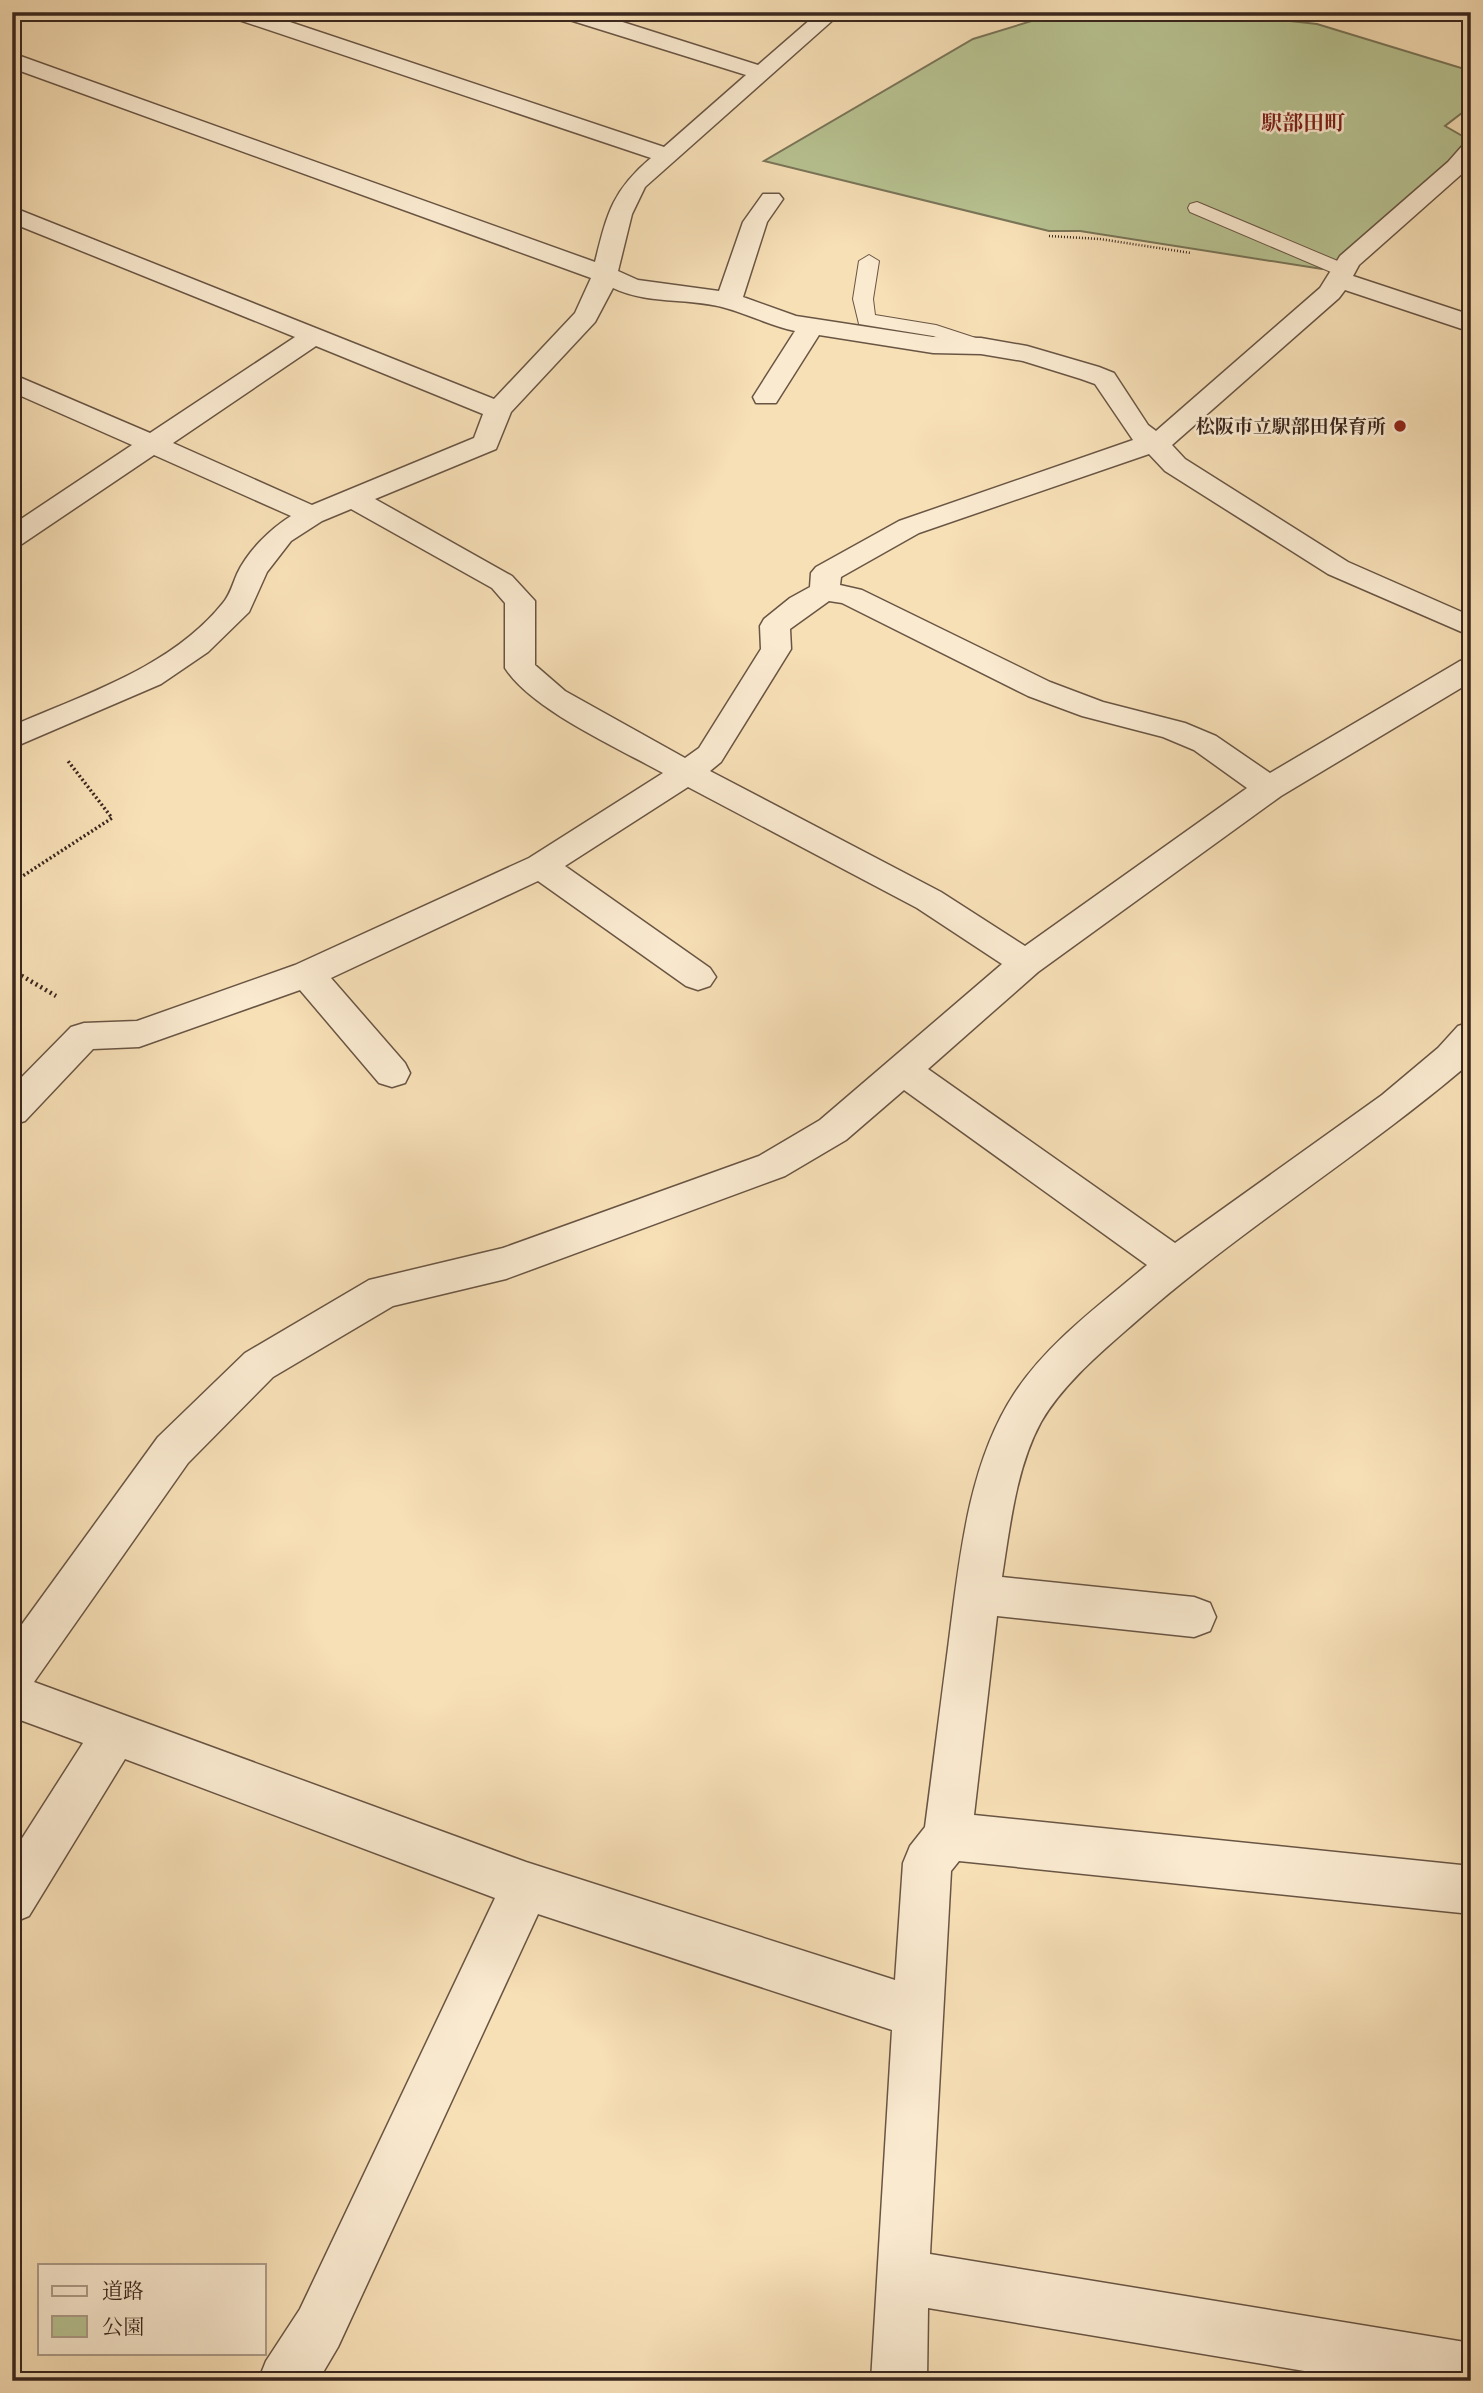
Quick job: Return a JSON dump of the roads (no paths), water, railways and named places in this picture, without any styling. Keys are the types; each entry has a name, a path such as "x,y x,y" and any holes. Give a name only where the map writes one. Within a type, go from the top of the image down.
{"street":[{"path":"238,12 669,156"},
{"path":"568,12 762,73"},
{"path":"26,731 150,677 197,645 238,606 253,570 281,535 312,515 350,497 486,443 498,410 586,317 598,300 628,194 636,183 832,12"},
{"path":"12,60 605,274 632,287 729,300 756,313 811,327 933,345 981,346 1027,354 1105,379 1138,430 1175,466 1338,568 1471,627"},
{"path":"825,591 826,573 909,527 1134,448 1156,445 1329,293 1349,261 1456,167 1471,150"},
{"path":"729,300 755,222 771,199"},
{"path":"12,214 498,410"},
{"path":"1342,276 1471,324"},
{"path":"766,397 811,327"},
{"path":"12,538 314,336"},
{"path":"12,382 312,515"},
{"path":"350,497 502,582 520,601 520,668 554,698 687,773 929,900 1026,963"},
{"path":"12,1111 84,1036 139,1034 307,974 541,866 687,773 710,755 776,649 775,626 801,604 825,591 851,596 1039,690 1093,709 1174,730 1205,743 1269,788"},
{"path":"12,1675 173,1450 260,1365 383,1292 506,1263 772,1166 833,1130 1026,963 1269,788 1471,668"},
{"path":"541,866 698,977"},
{"path":"307,974 392,1073"},
{"path":"899,2381 902,2276 927,1863 948,1836 977,1594 991,1511 1012,1437 1028,1407 1046,1382 1097,1331 1175,1264 1395,1105 1451,1058 1471,1035"},
{"path":"902,1069 1175,1264"},
{"path":"977,1594 1194,1617"},
{"path":"12,1695 526,1886 919,2013"},
{"path":"12,1899 115,1734"},
{"path":"948,1836 1471,1890"},
{"path":"286,2381 319,2328 526,1886"},
{"path":"902,2276 1471,2371"}],"lane":[{"path":"1197,208 1342,276"},
{"path":"869,261 863,299 866,320 936,331 981,346"}],"place":[{"name":"松阪市立駅部田保育所","path":"1400,426"}],"district":[{"name":"駅部田町","path":"1303,123"}]}
